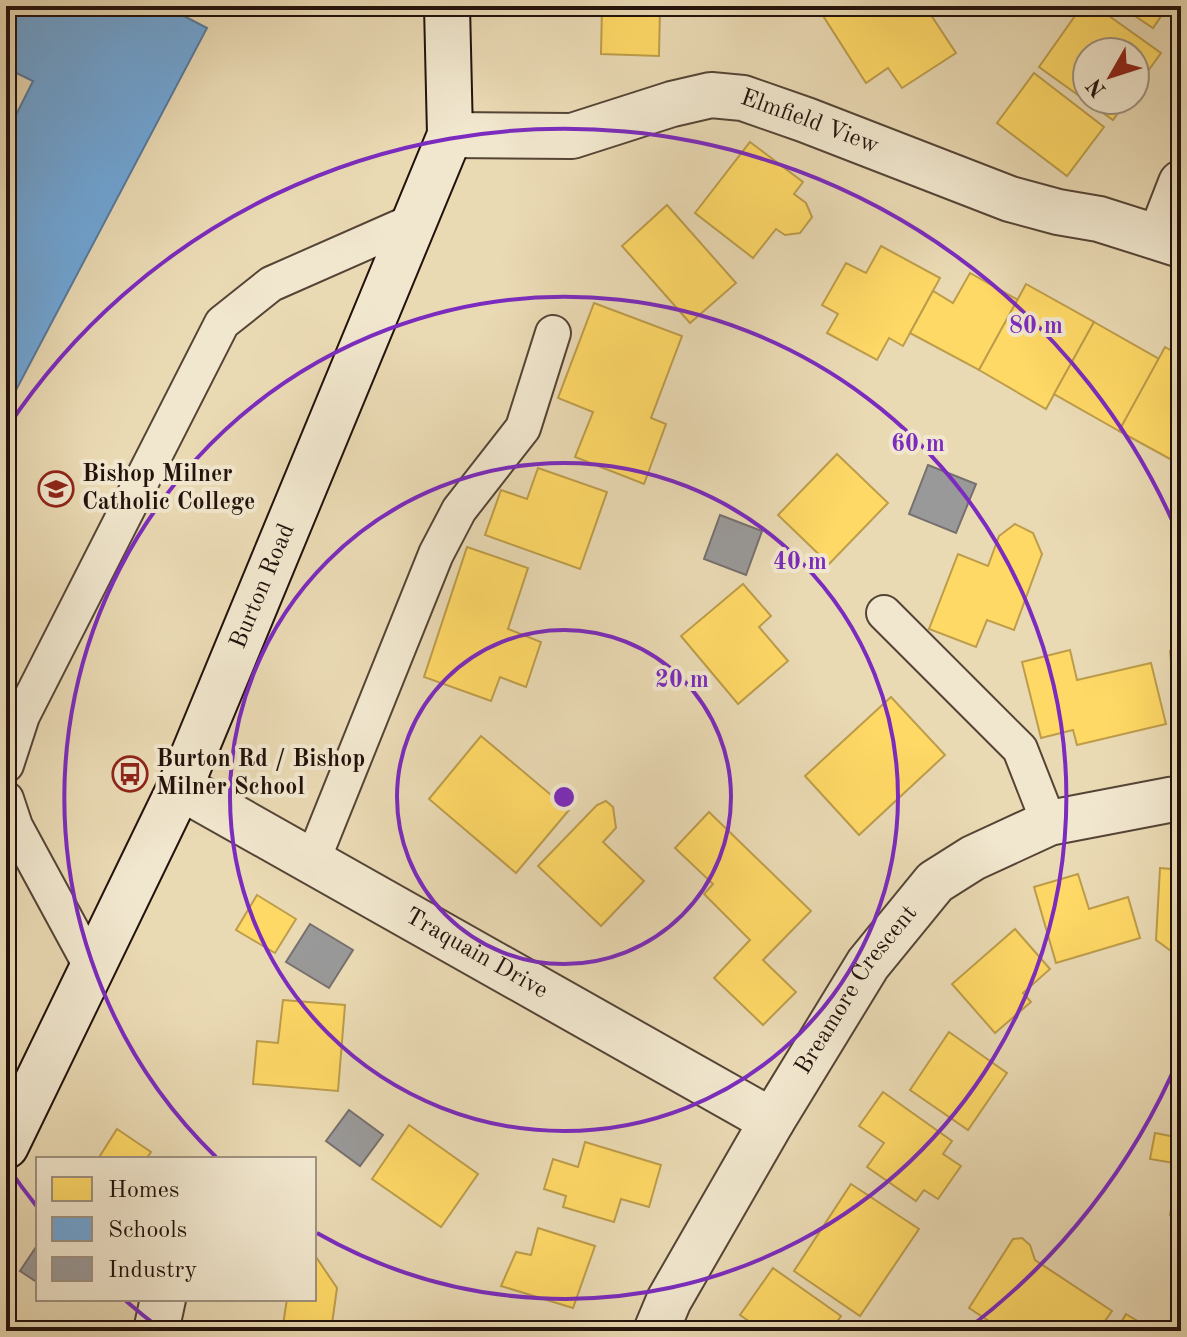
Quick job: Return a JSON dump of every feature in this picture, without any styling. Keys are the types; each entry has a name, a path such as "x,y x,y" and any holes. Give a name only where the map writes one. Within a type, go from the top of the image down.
{"street":[{"name":"Burton Road","path":"6,1146 180,787 450,135 447,6"},
{"name":"Elmfield View","path":"450,135 572,136 672,104 711,95 743,98 1010,199 1099,219 1171,241 1181,183"},
{"name":"Traquain Drive","path":"180,787 772,1121"},
{"name":"Breamore Crescent","path":"656,1331 669,1300 772,1121 868,964 935,882 973,858 1049,823 1181,799"},
{"path":"156,1331 163,1301"}],"lane":[{"path":"6,765 22,716 222,323 271,284 414,221"},
{"path":"312,862 436,554 459,510 523,428 553,333"},
{"path":"884,613 1020,749 1049,823"},
{"path":"6,799 15,826 92,968"}],"building: Homes":[{"path":"602,6 660,8 659,56 601,54"},
{"path":"828,6 893,6 897,12 905,6 925,6 956,53 902,88 888,68 866,83 820,11"},
{"path":"1082,6 1095,6 1137,36 1071,36 1071,90 1039,67"},
{"path":"1120,6 1168,6 1153,28"},
{"path":"1151,46 1161,53 1151,67"},
{"path":"1034,73 1071,102 1071,116 1090,116 1104,127 1067,176 997,123"},
{"path":"750,142 803,182 794,194 806,203 812,217 800,233 785,235 776,229 753,258 695,213"},
{"path":"667,205 736,283 690,323 622,246"},
{"path":"881,246 940,278 903,346 889,338 877,360 827,333 838,314 822,305 846,263 866,273"},
{"path":"970,273 1018,300 979,370 910,333 933,291 953,303"},
{"path":"1026,284 1094,322 1046,409 979,370"},
{"path":"594,303 682,336 651,418 666,424 644,484 575,457 593,412 558,398"},
{"path":"1094,322 1159,359 1119,431 1054,394"},
{"path":"1165,347 1181,356 1181,465 1119,431"},
{"path":"837,454 888,503 829,564 778,515"},
{"path":"538,468 607,492 580,569 485,535 501,490 527,499"},
{"path":"1015,524 1033,533 1042,554 1014,630 987,620 976,647 929,629 958,554 988,566 999,536"},
{"path":"467,547 528,568 508,629 541,642 526,687 500,677 491,701 424,677"},
{"path":"743,584 771,616 759,627 788,661 738,704 681,636"},
{"path":"1070,650 1077,680 1151,663 1166,724 1077,745 1073,730 1041,738 1022,662"},
{"path":"1181,650 1181,745 1179,746 1170,651"},
{"path":"891,697 945,755 859,835 805,776"},
{"path":"481,736 569,810 516,873 429,799"},
{"path":"606,801 613,807 616,828 603,842 644,881 601,926 538,866 597,805"},
{"path":"709,812 811,911 763,960 796,992 763,1025 714,978 750,940 704,894 713,884 675,848"},
{"path":"1160,868 1181,870 1181,951 1171,951 1156,940"},
{"path":"1078,874 1089,909 1128,897 1140,938 1056,963 1034,887"},
{"path":"257,895 296,919 275,953 236,930"},
{"path":"1015,929 1050,969 1023,993 1031,1002 995,1033 952,984"},
{"path":"283,1000 345,1005 338,1091 253,1084 257,1041 278,1043"},
{"path":"949,1032 1007,1073 968,1130 910,1090"},
{"path":"883,1092 952,1141 943,1154 961,1166 938,1199 924,1190 916,1201 867,1167 884,1143 859,1126"},
{"path":"409,1125 478,1174 441,1227 372,1179"},
{"path":"117,1129 151,1152 147,1157 99,1157"},
{"path":"1155,1133 1181,1138 1181,1217 1170,1215 1180,1164 1150,1159"},
{"path":"585,1142 661,1165 649,1207 621,1199 614,1222 563,1207 566,1196 544,1189 553,1159 578,1167"},
{"path":"851,1184 919,1229 860,1316 794,1271"},
{"path":"538,1228 595,1246 573,1308 501,1286 516,1252 531,1255"},
{"path":"1022,1238 1030,1245 1035,1260 1112,1311 1098,1331 1004,1331 969,1308 1013,1239"},
{"path":"316,1257 337,1288 331,1331 282,1331 287,1301 316,1301"},
{"path":"773,1268 841,1316 831,1331 763,1331 740,1315"},
{"path":"1126,1314 1154,1331 1116,1331"}],"building: Schools":[{"path":"6,6 165,6 207,28 6,409 6,135 33,81 6,68"}],"building: Industry":[{"path":"928,465 976,484 956,533 909,514"},
{"path":"720,515 762,531 746,575 704,559"},
{"path":"310,924 353,950 329,988 286,962"},
{"path":"349,1110 383,1135 360,1166 326,1141"},
{"path":"36,1247 36,1282 20,1271"}],"place":[{"name":"Bishop Milner Catholic College","path":"56,489"},
{"name":"Burton Rd / Bishop Milner School","path":"130,774"}]}
